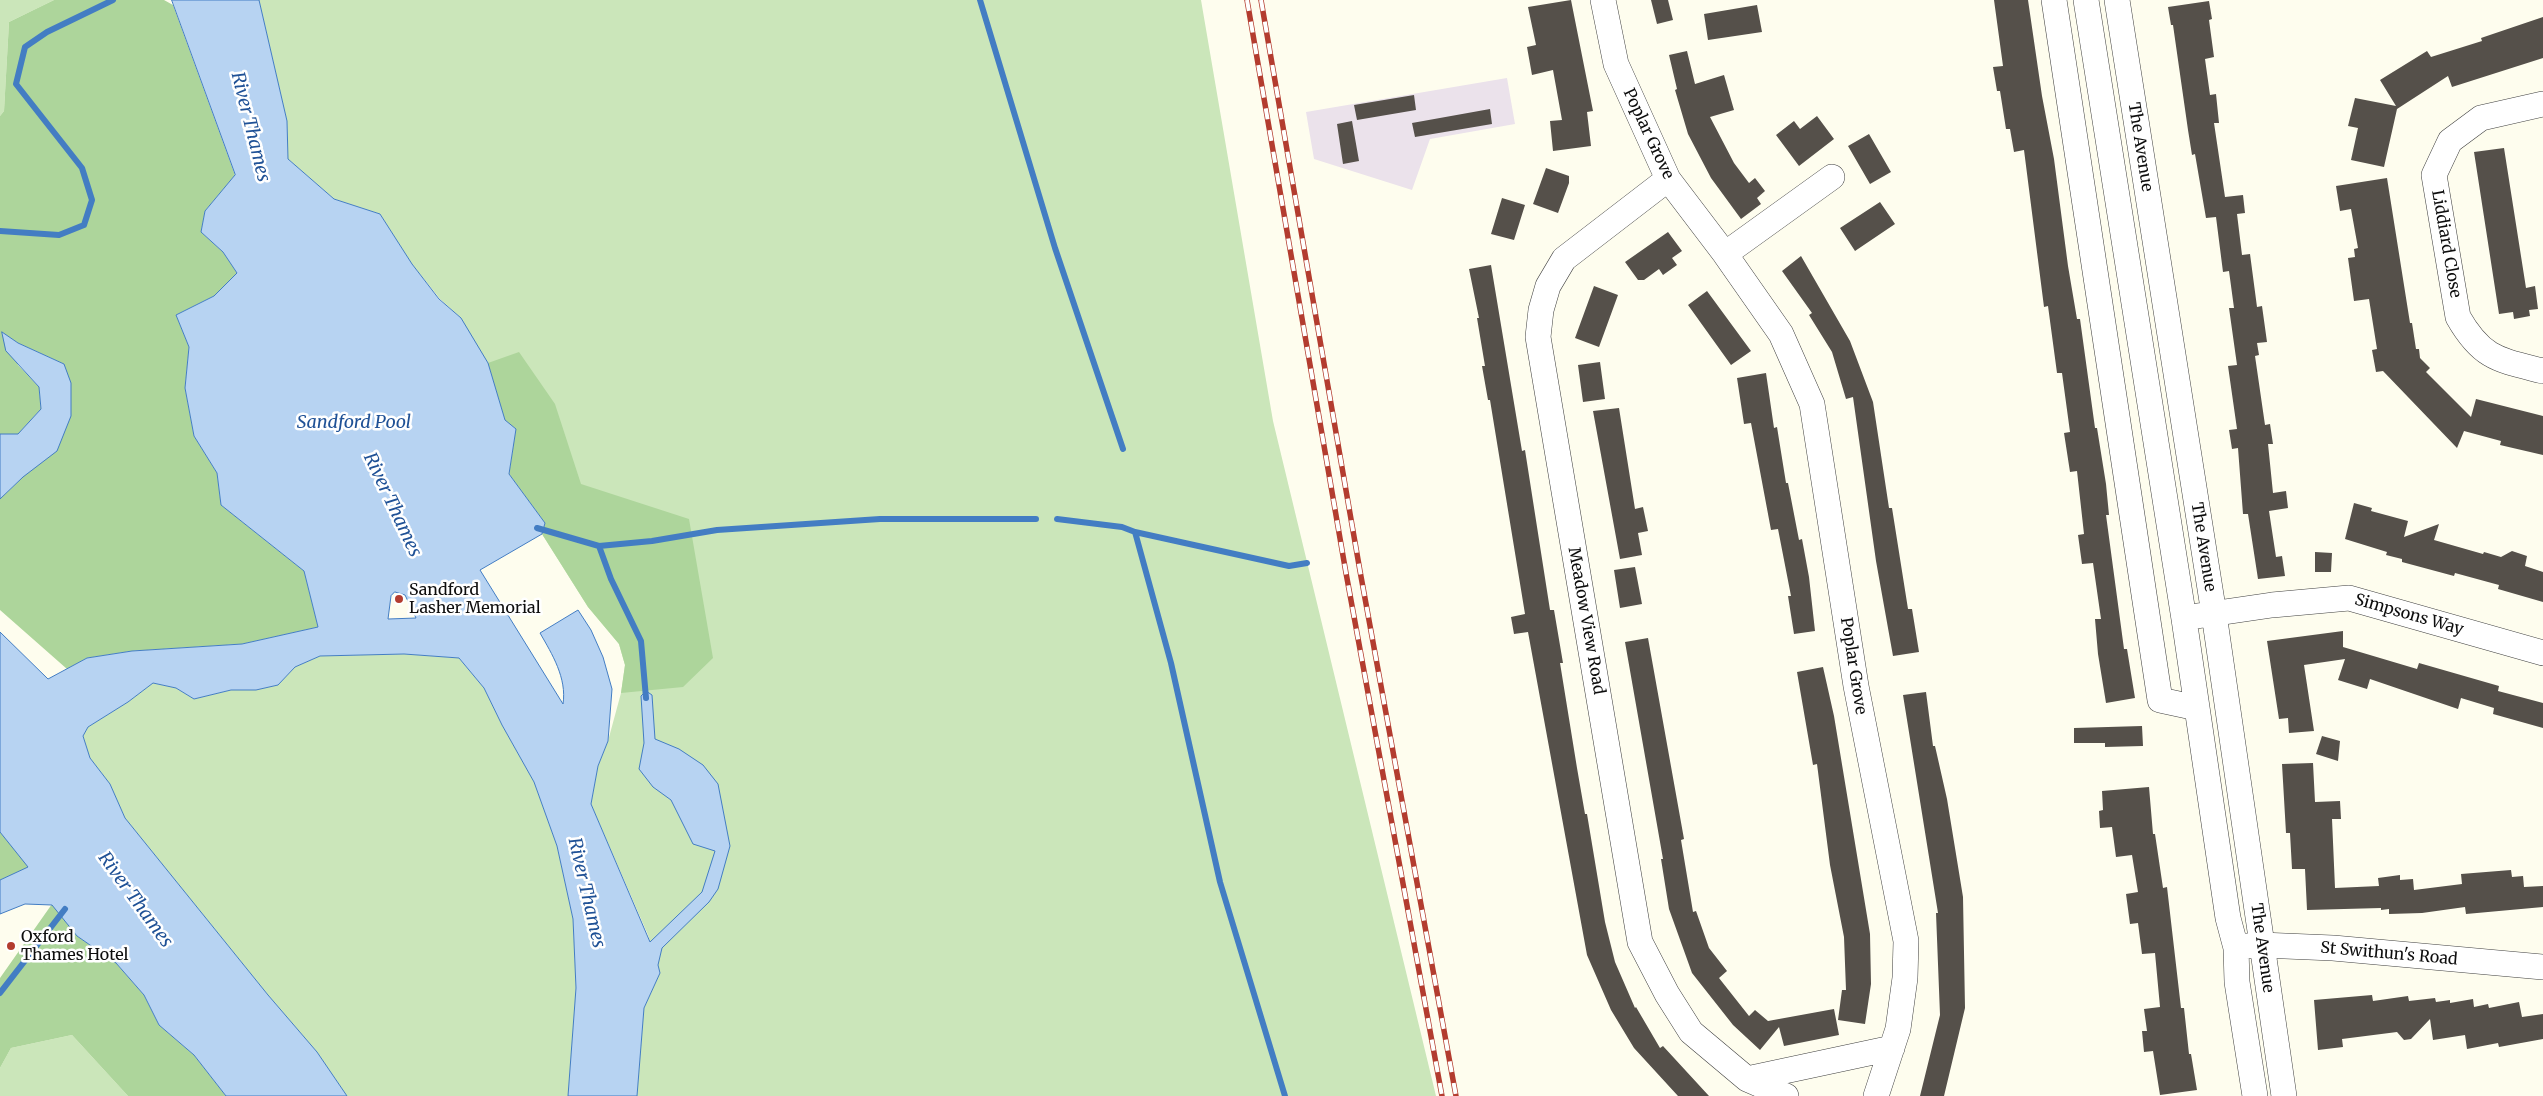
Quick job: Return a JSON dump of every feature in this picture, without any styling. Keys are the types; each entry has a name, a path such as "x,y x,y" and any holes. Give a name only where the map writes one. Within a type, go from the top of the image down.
{"street":[{"name":"Poplar Grove","path":"1604,0 1616,64 1668,179 1725,254 1780,334 1812,404 1856,686 1906,941 1905,978 1900,1021 1876,1096"},
{"path":"2054,0 2160,700 2197,708"},
{"name":"The Avenue","path":"2086,0 2184,618 2228,918 2236,948 2237,982 2255,1096"},
{"name":"The Avenue","path":"2117,0 2214,614 2284,1096"},
{"name":"Liddiard Close","path":"2543,104 2481,118 2450,141 2434,175 2458,317 2470,337 2488,355 2543,371"},
{"path":"1725,254 1832,176"},
{"name":"Meadow View Road","path":"1668,179 1564,259 1548,286 1541,310 1538,337 1640,942 1667,994 1691,1032 1747,1079 1786,1096"},
{"name":"Simpsons Way","path":"2184,618 2272,604 2349,598 2543,653"},
{"name":"St Swithun's Road","path":"2236,948 2261,945 2334,948 2543,967"},
{"path":"1747,1079 1892,1048"}],"shaded area":[{"path":"1507,78 1515,124 1430,139 1412,190 1314,159 1306,112"}],"green space":[{"path":"0,0 54,0 9,22 4,111 0,116"},
{"path":"54,0 164,0 173,5 235,175 205,211 201,232 223,252 237,273 214,296 176,315 189,347 185,388 194,436 217,473 221,505 304,571 318,627 242,644 132,651 87,658 67,669 0,610 0,499 23,477 64,364 18,343 2,333 18,365 39,387 41,409 18,434 0,434 0,116 4,111 9,22"},
{"path":"259,0 1201,0 1273,421 1436,1096 637,1096 644,1008 660,973 648,935 591,804 598,766 608,741 621,693 625,665 619,644 588,607 542,534 545,523 461,318 440,299 412,264 380,214 334,199 288,159 287,121"},
{"path":"519,352 555,404 581,484 689,519 713,658 683,687 621,693 625,665 619,644 588,607 542,534 545,523 509,474 516,429 505,420 488,363"},
{"path":"404,654 459,658 484,688 534,782 557,846 573,919 576,988 568,1096 347,1096 317,1052 268,995 125,818 110,784 90,758 83,736 88,727 128,702 153,683 176,688 194,699 231,690 256,690 278,685 295,667 320,656"},
{"path":"0,832 29,867 0,880"},
{"path":"52,904 77,936 116,963 144,995 159,1025 194,1055 226,1096 128,1096 72,1035 11,1048 0,1068 0,978"},
{"path":"72,1035 128,1096 0,1096 0,1068 11,1048"}],"water":[{"path":"172,0 259,0 287,121 288,159 334,199 380,214 412,264 439,299 461,318 488,363 505,420 516,429 509,474 545,523 542,534 480,570 563,704 564,694 561,676 554,658 540,633 578,610 591,630 603,657 612,689 608,741 598,766 591,804 650,942 702,892 715,851 693,844 671,800 653,787 639,769 644,743 641,696 646,691 652,695 655,739 679,749 703,765 718,784 730,846 718,889 709,902 662,948 658,965 660,973 644,1008 637,1096 568,1096 576,988 573,919 557,846 534,782 484,688 459,658 404,654 320,656 295,667 278,685 256,690 231,690 194,699 176,688 153,683 128,702 88,727 83,736 90,758 110,784 125,818 268,995 317,1052 347,1096 226,1096 194,1055 159,1025 144,995 116,963 77,936 52,905 25,904 0,914 0,880 28,867 0,832 0,632 48,679 87,658 132,651 242,644 318,627 304,571 221,505 217,473 194,436 185,388 189,347 176,315 214,296 237,273 223,252 201,232 205,211 235,175","holes":["395,592 405,595 416,618 388,619 391,596"]},
{"path":"2,332 18,343 64,364 71,383 71,416 57,451 23,477 0,499 0,434 18,434 41,409 39,387 6,351"}],"building":[{"path":"1571,0 1593,111 1587,112 1591,146 1553,151 1550,121 1562,120 1553,70 1532,75 1527,47 1536,45 1528,7"},
{"path":"1651,0 1668,0 1673,20 1657,24"},
{"path":"1994,0 2028,0 2042,96 2054,159 2068,266 2077,319 2080,319 2095,428 2097,428 2106,484 2109,515 2106,515 2124,649 2127,649 2135,698 2106,703 2098,654 2095,619 2101,619 2093,563 2082,564 2078,535 2084,534 2077,471 2070,472 2064,433 2070,432 2062,373 2057,373 2048,306 2044,307 2024,150 2014,152 2010,129 2006,129 2000,91 1997,91 1993,67 2003,66"},
{"path":"2209,1 2212,19 2209,20 2214,57 2205,59 2210,95 2216,94 2219,123 2214,123 2225,197 2243,195 2245,213 2237,214 2242,255 2250,254 2257,307 2262,306 2267,342 2257,343 2259,355 2255,356 2265,425 2270,424 2273,444 2268,444 2273,493 2286,491 2288,508 2269,511 2276,557 2282,556 2285,576 2258,579 2248,514 2243,514 2238,448 2232,449 2229,430 2237,429 2228,366 2237,365 2229,308 2234,308 2229,271 2223,272 2216,217 2206,218 2195,154 2192,155 2173,25 2171,25 2168,7"},
{"path":"1757,5 1762,32 1708,40 1704,14"},
{"path":"2543,17 2543,58 2452,87 2448,76 2397,109 2384,167 2351,160 2358,128 2348,126 2355,98 2396,106 2380,80 2427,51 2431,57 2482,41 2481,38"},
{"path":"1687,51 1695,84 1724,75 1734,110 1710,117 1734,163 1749,183 1755,178 1765,191 1757,198 1761,204 1741,219 1711,178 1688,134 1675,90 1677,89 1669,55"},
{"path":"1414,95 1416,110 1357,120 1354,105"},
{"path":"1490,109 1492,124 1415,137 1412,123"},
{"path":"1817,116 1834,139 1799,166 1776,135 1794,121 1800,129"},
{"path":"1352,121 1359,161 1343,164 1337,124"},
{"path":"1869,134 1891,172 1870,184 1848,146"},
{"path":"2504,148 2526,288 2535,286 2538,309 2529,310 2530,316 2514,319 2513,312 2499,314 2474,152"},
{"path":"1546,168 1569,176 1569,183 1558,213 1533,204"},
{"path":"2387,178 2410,323 2412,323 2416,349 2419,349 2420,358 2430,368 2426,372 2471,417 2476,399 2543,416 2543,455 2500,445 2501,441 2464,431 2457,448 2383,371 2376,372 2372,350 2377,349 2369,299 2354,301 2348,258 2355,257 2354,249 2358,248 2351,209 2340,211 2336,186"},
{"path":"1502,198 1525,205 1514,240 1491,234"},
{"path":"1880,202 1895,224 1855,251 1840,228"},
{"path":"1668,232 1682,251 1672,258 1677,265 1663,275 1659,269 1644,280 1638,280 1625,262"},
{"path":"1801,256 1850,341 1873,402 1889,508 1892,508 1908,609 1912,609 1919,652 1893,656 1876,561 1853,397 1846,399 1832,352 1809,315 1812,313 1782,271"},
{"path":"1491,265 1522,451 1525,450 1550,610 1554,610 1563,663 1560,663 1585,814 1587,814 1605,922 1615,962 1635,1008 1660,1048 1663,1046 1709,1096 1678,1096 1634,1048 1611,1010 1587,955 1528,632 1514,634 1511,617 1525,614 1490,400 1488,400 1482,366 1485,366 1477,318 1479,318 1469,269"},
{"path":"1594,286 1618,295 1599,347 1575,338"},
{"path":"1707,291 1751,351 1731,365 1688,305"},
{"path":"1600,362 1605,399 1583,402 1578,365"},
{"path":"1766,373 1774,428 1777,427 1786,483 1788,483 1799,540 1802,539 1809,577 1815,631 1794,634 1788,596 1791,596 1778,529 1771,530 1751,423 1744,424 1737,378"},
{"path":"1619,408 1635,509 1643,507 1648,531 1638,533 1642,555 1620,559 1593,411"},
{"path":"2354,503 2372,508 2371,511 2408,521 2404,537 2439,524 2434,540 2483,554 2484,552 2501,557 2512,551 2527,556 2525,566 2543,572 2543,602 2498,589 2499,585 2455,573 2454,576 2402,562 2402,559 2386,555 2387,552 2345,539"},
{"path":"2315,552 2332,553 2331,572 2315,572"},
{"path":"1635,567 1642,604 1620,608 1614,570"},
{"path":"2343,631 2343,647 2417,669 2419,663 2499,686 2498,691 2543,703 2543,728 2493,714 2494,708 2461,698 2458,709 2370,679 2367,689 2338,680 2345,659 2304,665 2314,731 2289,733 2288,718 2279,719 2267,641"},
{"path":"1648,638 1684,839 1681,840 1693,912 1696,911 1709,948 1727,971 1719,978 1749,1016 1755,1010 1768,1021 1834,1009 1839,1035 1784,1046 1779,1027 1760,1050 1733,1025 1692,973 1669,909 1661,859 1663,859 1625,642"},
{"path":"1823,667 1834,716 1870,934 1871,984 1865,1024 1838,1020 1842,990 1846,990 1844,937 1830,865 1817,764 1813,765 1797,672"},
{"path":"1926,692 1933,746 1935,746 1947,799 1963,897 1965,1008 1944,1096 1920,1096 1940,1015 1936,913 1938,913 1903,695"},
{"path":"2142,726 2143,746 2105,747 2105,743 2074,743 2074,728"},
{"path":"2322,736 2340,741 2338,761 2316,754"},
{"path":"2313,763 2315,802 2340,801 2341,819 2332,819 2335,888 2379,886 2378,878 2400,875 2400,880 2413,879 2414,890 2462,884 2461,874 2511,870 2512,877 2523,876 2524,887 2543,886 2543,907 2466,914 2465,907 2422,913 2389,914 2389,909 2381,910 2381,908 2307,910 2305,869 2292,869 2290,833 2286,833 2282,764"},
{"path":"2149,787 2153,834 2155,834 2163,888 2167,887 2181,1008 2184,1008 2189,1054 2191,1054 2197,1090 2160,1095 2153,1051 2144,1052 2142,1031 2147,1031 2144,1009 2160,1007 2155,953 2142,954 2138,923 2130,924 2126,894 2138,892 2132,855 2116,857 2112,827 2100,828 2099,811 2103,810 2102,791"},
{"path":"2372,995 2373,1001 2408,996 2409,1001 2435,998 2436,1002 2450,1000 2450,1003 2473,999 2474,1007 2488,1004 2489,1008 2519,1002 2522,1017 2543,1014 2543,1039 2499,1047 2498,1043 2467,1049 2465,1035 2433,1040 2430,1019 2411,1039 2404,1040 2397,1032 2342,1039 2343,1047 2318,1050 2314,1000"}],"waterway":[{"path":"0,231 59,235 84,225 92,200 82,168 16,84 25,47 47,32 113,0"},
{"path":"980,0 1055,248 1123,449"},
{"path":"537,528 599,546 652,541 717,530 880,519 1036,519"},
{"path":"1057,519 1122,527 1135,532 1289,566 1307,563"},
{"path":"1135,532 1171,663 1220,882 1285,1096"},
{"path":"599,546 611,579 641,641 646,698"},
{"path":"0,993 65,909"}],"railway":[{"path":"1247,0 1346,573 1442,1096"},
{"path":"1261,0 1360,571 1456,1096"}],"place":[{"name":"Sandford Lasher Memorial","path":"399,599"},
{"name":"Oxford Thames Hotel","path":"11,946"}],"water label":[{"name":"River Thames","path":"250,127"},
{"name":"Sandford Pool","path":"354,423"},
{"name":"River Thames","path":"392,505"},
{"name":"River Thames","path":"586,893"},
{"name":"River Thames","path":"135,900"}]}
